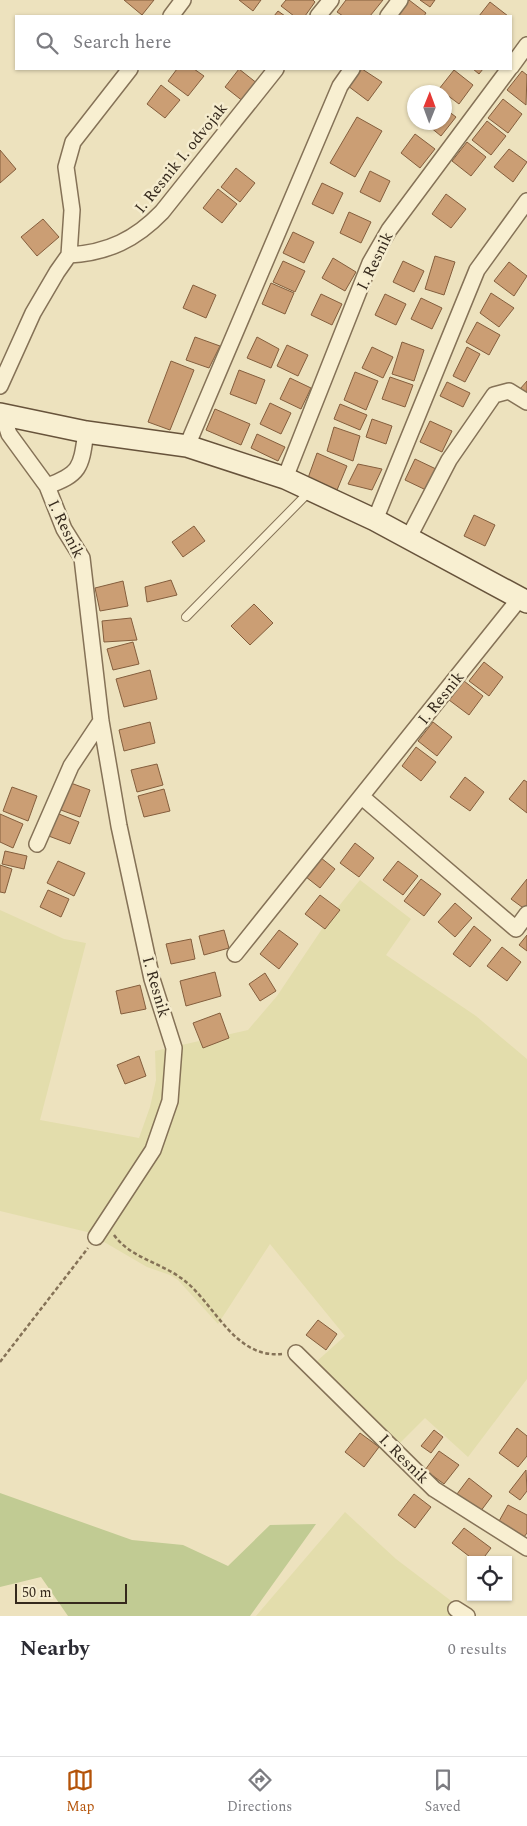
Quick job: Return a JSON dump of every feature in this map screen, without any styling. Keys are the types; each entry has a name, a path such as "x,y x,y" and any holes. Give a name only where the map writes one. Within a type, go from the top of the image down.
{"street":[{"path":"172,15 183,0"},
{"path":"319,15 331,0"},
{"path":"389,15 400,0"},
{"name":"I. Resnik","path":"512,65 527,45"},
{"path":"0,386 33,313 69,255 72,210 66,168 73,142 129,70"},
{"name":"I. Resnik I. odvojak","path":"69,255 99,251 118,245 144,230 162,212 275,70"},
{"path":"187,446 340,86 351,70"},
{"name":"I. Resnik","path":"285,478 370,263 389,230 509,70"},
{"path":"375,520 477,270 527,201"},
{"path":"409,537 449,460 494,395 509,391 527,402"},
{"name":"I. Resnik","path":"1,414 86,432 187,446 285,478 409,537 524,600 235,954"},
{"name":"I. Resnik","path":"1,414 6,429 13,441 47,486 64,529 82,558 101,721 119,826 152,979 174,1048 170,1101 153,1150 96,1237"},
{"name":"I. Resnik","path":"47,486 68,478 76,471 82,459 86,432"},
{"path":"37,844 71,766 101,721"},
{"path":"362,797 516,929 527,914"},
{"name":"I. Resnik","path":"296,1352 434,1489 527,1548"}],"lane":[{"path":"186,617 311,490"}],"path":[{"path":"105,1221 116,1237 137,1256 182,1278 243,1344 262,1352 278,1354 296,1352"},
{"path":"0,1362 96,1237"}],"shaded area":[{"path":"360,880 411,919 386,955 476,1016 527,1059 527,1379 468,1457 425,1418 387,1456 348,1416 316,1362 345,1336 270,1244 218,1324 178,1280 170,1275 147,1267 87,1232 0,1211 0,910 64,939 86,943 40,1120 139,1138 150,1107 156,1080 155,1051 248,1030 277,996 330,917"},
{"path":"345,1512 396,1559 471,1616 256,1616"}],"green space":[{"path":"0,1493 132,1540 183,1545 228,1566 270,1525 316,1524 250,1616 68,1616 41,1577 0,1587"}],"building":[{"path":"124,0 154,0 142,15"},
{"path":"239,0 261,0 253,11"},
{"path":"286,0 313,0 315,2 306,15 293,15 281,6"},
{"path":"346,0 383,0 371,15 342,15 337,12"},
{"path":"406,0 409,0 426,13 425,15 394,15"},
{"path":"420,0 435,0 430,7"},
{"path":"490,2 507,15 480,15"},
{"path":"278,11 284,15 275,15"},
{"path":"176,70 195,70 204,76 188,96 168,81"},
{"path":"238,70 258,84 244,102 225,87"},
{"path":"361,70 382,82 368,101 348,86"},
{"path":"454,70 473,85 459,104 452,99 452,85 442,85"},
{"path":"474,70 482,70 479,74"},
{"path":"522,71 527,75 526,105 507,90"},
{"path":"161,85 180,100 165,118 147,104"},
{"path":"503,99 522,114 508,133 488,118"},
{"path":"452,114 456,117 452,122"},
{"path":"357,117 382,131 355,177 330,163"},
{"path":"487,121 506,136 491,155 472,140"},
{"path":"434,130 446,130 441,136"},
{"path":"415,134 435,149 420,168 401,153"},
{"path":"467,142 486,157 471,176 452,161"},
{"path":"509,149 527,162 513,182 494,167"},
{"path":"0,150 16,169 0,183"},
{"path":"236,168 255,183 240,202 221,187"},
{"path":"370,171 390,181 380,202 360,192"},
{"path":"322,183 343,193 333,214 312,204"},
{"path":"218,189 237,204 222,223 203,208"},
{"path":"446,194 466,209 451,228 432,214"},
{"path":"349,212 371,222 361,243 340,233"},
{"path":"43,219 59,237 37,256 21,237"},
{"path":"293,232 314,242 304,263 283,253"},
{"path":"435,256 455,262 444,295 425,289"},
{"path":"333,258 356,272 345,291 322,278"},
{"path":"283,261 305,271 295,292 273,282"},
{"path":"403,261 424,271 414,292 393,282"},
{"path":"509,262 527,276 514,296 494,281"},
{"path":"271,283 294,293 285,314 262,304"},
{"path":"193,285 216,295 206,318 183,308"},
{"path":"491,293 514,308 499,327 480,313"},
{"path":"321,294 342,304 332,325 311,315"},
{"path":"385,294 406,304 396,325 375,315"},
{"path":"421,298 442,308 432,329 411,319"},
{"path":"477,322 500,335 489,355 466,342"},
{"path":"195,337 220,346 209,368 186,360"},
{"path":"257,337 279,349 271,368 247,358"},
{"path":"402,342 424,350 414,381 392,374"},
{"path":"287,345 308,355 298,376 277,366"},
{"path":"372,347 393,357 383,378 362,368"},
{"path":"467,347 480,354 465,382 453,376"},
{"path":"171,361 194,370 170,430 148,422"},
{"path":"239,370 265,380 256,404 230,394"},
{"path":"355,372 378,381 366,410 344,400"},
{"path":"390,377 413,385 405,407 382,399"},
{"path":"290,378 311,388 301,409 280,399"},
{"path":"527,381 527,395 520,389"},
{"path":"447,382 470,393 463,407 440,396"},
{"path":"270,403 291,413 281,434 260,424"},
{"path":"340,404 367,415 360,430 334,419"},
{"path":"215,409 250,424 241,445 206,430"},
{"path":"372,419 392,426 386,444 366,437"},
{"path":"430,421 452,431 442,452 420,442"},
{"path":"334,427 360,436 353,461 327,451"},
{"path":"257,434 285,447 278,461 251,448"},
{"path":"317,453 347,466 337,490 308,478"},
{"path":"415,459 436,469 426,490 405,480"},
{"path":"358,464 382,469 372,490 348,484"},
{"path":"474,515 495,525 485,546 464,536"},
{"path":"194,526 205,541 183,557 172,542"},
{"path":"171,580 177,595 147,602 145,587"},
{"path":"123,581 128,606 100,611 95,588"},
{"path":"254,604 273,623 250,645 231,626"},
{"path":"131,618 137,640 104,642 102,621"},
{"path":"133,642 139,664 113,670 107,649"},
{"path":"484,662 503,677 489,696 469,681"},
{"path":"150,670 157,699 124,707 116,679"},
{"path":"464,681 483,696 469,715 449,700"},
{"path":"150,722 155,743 124,751 119,730"},
{"path":"433,722 452,737 437,756 418,741"},
{"path":"416,747 436,762 421,781 402,766"},
{"path":"157,764 163,785 137,792 131,770"},
{"path":"465,777 484,792 470,811 450,797"},
{"path":"524,780 527,782 527,813 509,799"},
{"path":"68,782 90,790 80,817 58,809"},
{"path":"12,787 37,796 28,821 3,811"},
{"path":"164,789 170,811 144,817 138,796"},
{"path":"54,812 79,822 70,844 46,835"},
{"path":"0,814 23,824 13,848 0,842"},
{"path":"355,843 374,858 359,877 340,863"},
{"path":"5,851 27,856 24,869 2,864"},
{"path":"316,854 335,869 320,888 301,873"},
{"path":"58,861 85,873 74,896 47,883"},
{"path":"398,861 418,876 403,895 383,880"},
{"path":"0,865 12,869 5,893 0,892"},
{"path":"421,879 441,894 424,916 404,901"},
{"path":"527,879 527,909 526,910 511,899"},
{"path":"48,890 69,899 61,917 40,907"},
{"path":"320,895 340,910 325,929 305,914"},
{"path":"455,903 472,918 455,937 438,922"},
{"path":"474,926 491,940 470,967 453,954"},
{"path":"224,930 229,948 204,955 199,936"},
{"path":"279,930 298,944 279,969 260,954"},
{"path":"527,935 527,951 519,945"},
{"path":"191,939 195,959 171,964 166,944"},
{"path":"502,947 521,962 507,981 487,966"},
{"path":"215,972 221,996 186,1006 180,981"},
{"path":"265,973 276,991 260,1001 249,984"},
{"path":"140,985 146,1009 121,1014 116,991"},
{"path":"220,1013 229,1038 203,1048 193,1023"},
{"path":"139,1056 146,1076 125,1084 117,1065"},
{"path":"318,1320 337,1334 326,1350 306,1335"},
{"path":"517,1428 527,1436 527,1456 518,1467 499,1453"},
{"path":"434,1430 443,1437 431,1453 421,1446"},
{"path":"360,1433 379,1447 364,1467 345,1452"},
{"path":"439,1451 459,1465 444,1484 425,1470"},
{"path":"526,1470 527,1491 520,1500 509,1492"},
{"path":"469,1478 492,1496 480,1512 457,1494"},
{"path":"414,1494 431,1507 415,1528 398,1515"},
{"path":"508,1505 527,1515 527,1533 524,1537 498,1523"},
{"path":"464,1528 491,1548 485,1556 469,1556 452,1543"}]}
